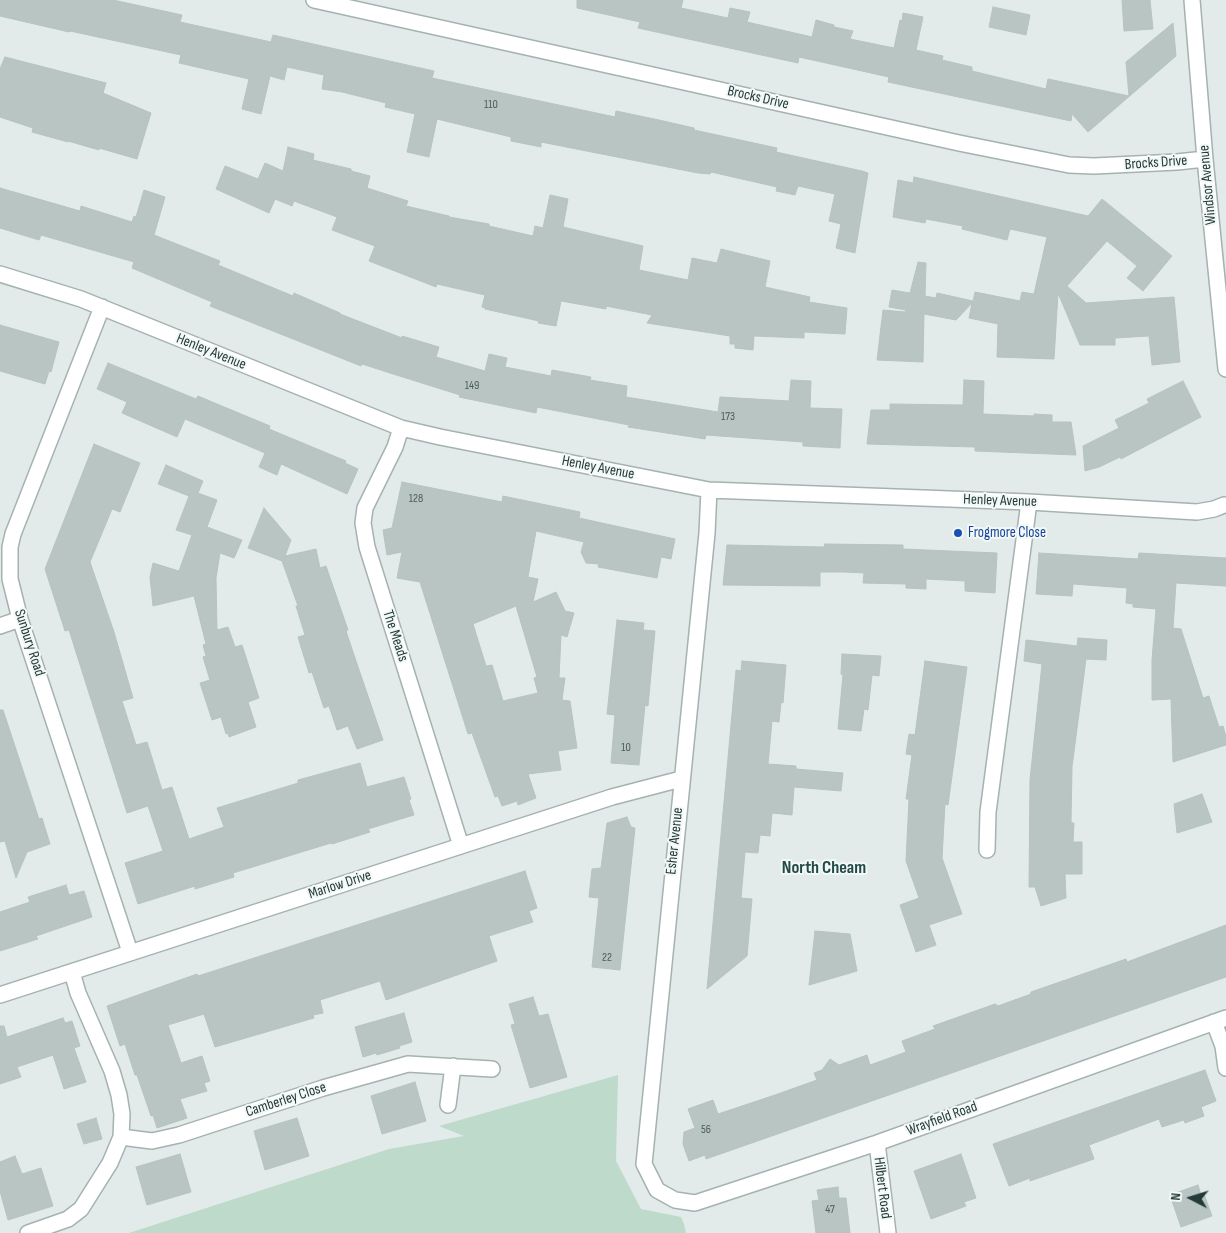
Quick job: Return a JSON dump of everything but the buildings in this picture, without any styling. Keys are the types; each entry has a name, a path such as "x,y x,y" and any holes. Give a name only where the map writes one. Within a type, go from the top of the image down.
{"street":[{"name":"Brocks Drive","path":"314,0 950,141 1068,165 1131,164 1205,159"},
{"name":"Windsor Avenue","path":"1192,0 1205,159 1226,369"},
{"name":"Henley Avenue","path":"0,274 81,299 400,428 440,438 709,490 1029,502 1197,512 1214,509 1225,504"},
{"name":"Sunbury Road","path":"102,308 13,534 10,547 10,579 20,619 130,952"},
{"name":"The Meads","path":"400,428 394,446 365,508 363,522 367,548 461,846"},
{"name":"Esher Avenue","path":"657,1190 644,1164 707,533 709,490"},
{"path":"987,850 988,812 1029,502"},
{"path":"0,626 20,619"},
{"name":"Marlow Drive","path":"0,995 612,797 681,779"},
{"path":"28,1233 68,1219 81,1209 110,1162 121,1137 122,1114 112,1071 78,993 72,972"},
{"path":"1220,1020 1226,1068"},
{"name":"Wrayfield Road","path":"657,1190 675,1200 695,1203 877,1142 1220,1020"},
{"name":"Camberley Close","path":"121,1137 152,1141 179,1135 323,1088 408,1064 492,1069"},
{"path":"448,1105 452,1066"},
{"name":"Hilbert Road","path":"877,1142 888,1233"}],"green space":[{"path":"618,1075 616,1161 641,1209 681,1217 686,1233 129,1233 389,1149 464,1136 439,1126"}],"place":[{"name":"Frogmore Close","path":"958,533"}],"district":[{"name":"North Cheam","path":"824,868"}]}
